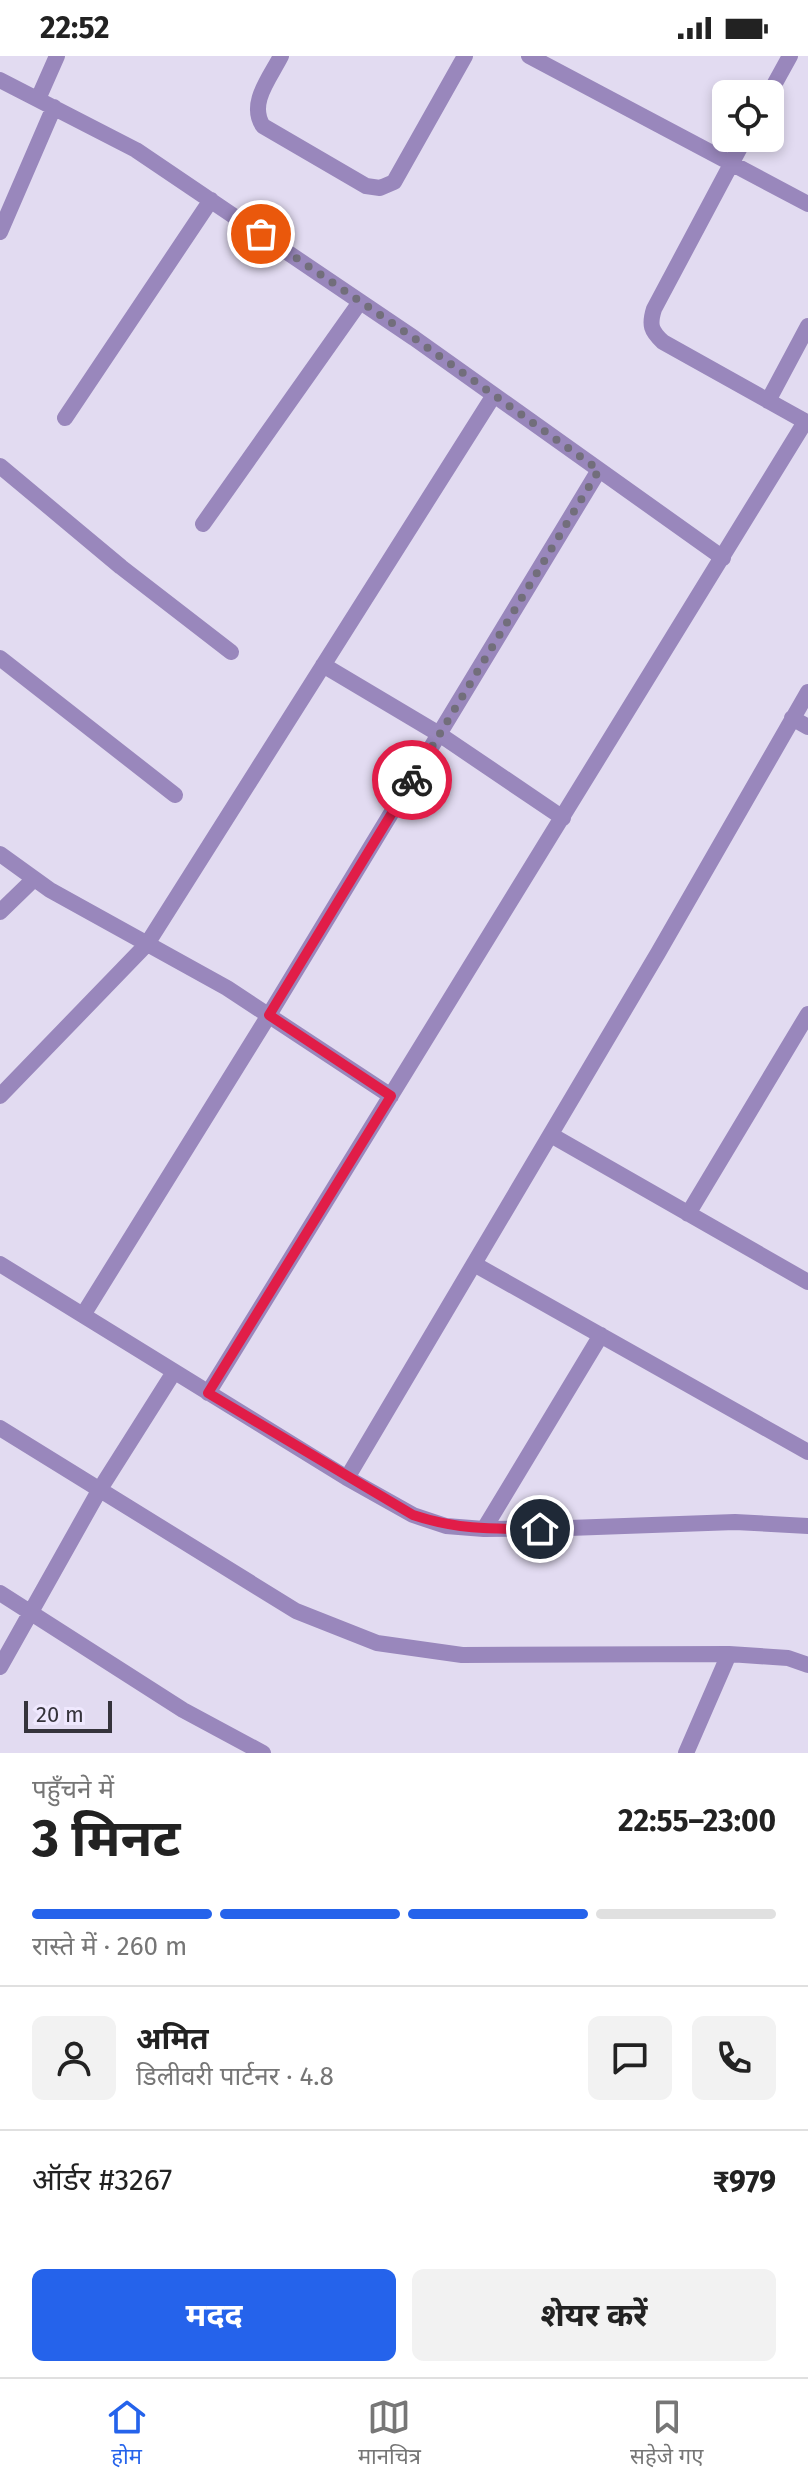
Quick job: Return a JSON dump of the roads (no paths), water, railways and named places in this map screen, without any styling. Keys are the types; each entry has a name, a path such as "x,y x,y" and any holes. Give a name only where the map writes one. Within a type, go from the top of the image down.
{"street":[{"path":"38,99 57,56"},
{"path":"281,56 256,104 257,117 263,126 366,186 380,188 394,182 465,56"},
{"path":"529,56 808,204"},
{"path":"777,80 790,56"},
{"path":"0,80 136,150 494,395 723,558"},
{"path":"0,232 54,107"},
{"path":"208,1393 807,423 663,342 653,333 650,322 737,152"},
{"path":"65,418 211,200"},
{"path":"203,524 360,302"},
{"path":"768,401 808,326"},
{"path":"0,1096 147,944 494,395"},
{"path":"0,466 121,567 231,652"},
{"path":"83,1315 599,470"},
{"path":"0,658 175,795"},
{"path":"323,665 439,734 563,818"},
{"path":"347,1478 658,953 808,692"},
{"path":"792,718 808,727"},
{"path":"0,854 34,879 227,988 391,1096"},
{"path":"0,912 34,879"},
{"path":"688,1214 808,1014"},
{"path":"551,1135 808,1282"},
{"path":"0,1264 347,1478 413,1515 446,1526 484,1529 735,1522 808,1526"},
{"path":"474,1264 808,1452"},
{"path":"484,1529 601,1335"},
{"path":"0,1667 100,1489 174,1372"},
{"path":"0,1428 296,1611 377,1643 462,1655 729,1654 788,1658 808,1665"},
{"path":"0,1593 183,1710 263,1753"},
{"path":"686,1753 729,1654"}]}
